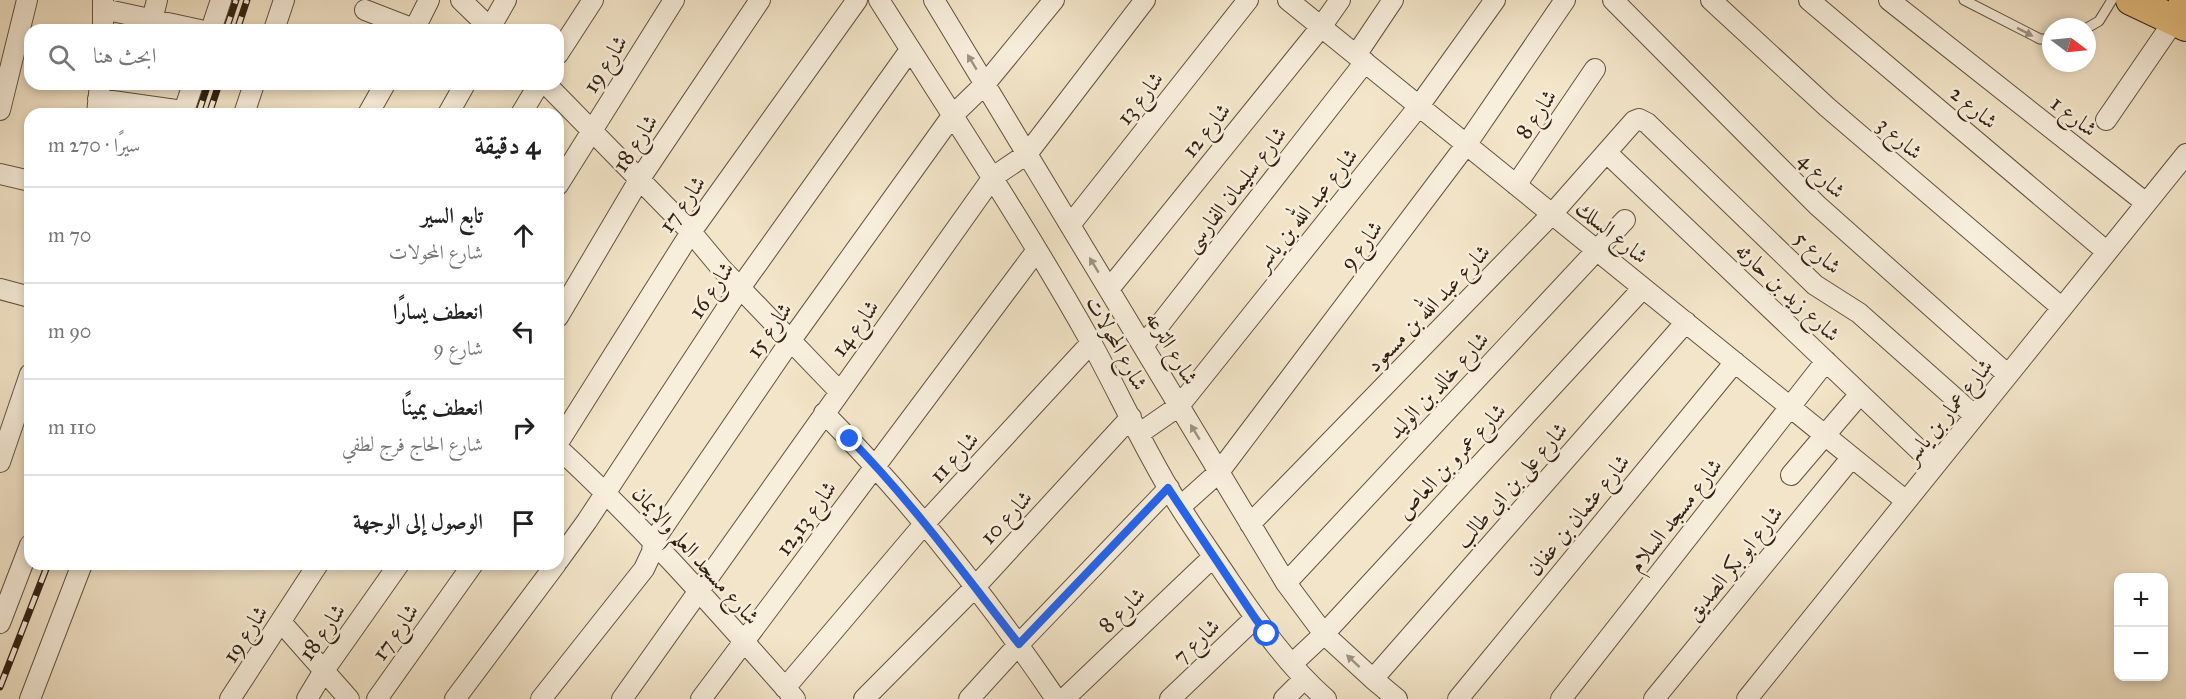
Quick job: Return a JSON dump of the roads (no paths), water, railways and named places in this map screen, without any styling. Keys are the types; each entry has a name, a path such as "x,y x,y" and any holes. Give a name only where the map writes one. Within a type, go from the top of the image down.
{"main road":[{"path":"2131,0 2183,12"}],"street":[{"path":"0,110 27,0"},
{"path":"152,20 157,0"},
{"path":"213,24 221,0"},
{"path":"275,24 284,0"},
{"path":"417,24 429,0"},
{"path":"461,0 485,24"},
{"path":"493,24 506,0"},
{"path":"564,45 593,0"},
{"name":"شارع 19","path":"564,174 674,0"},
{"name":"شارع 18","path":"564,307 639,180 760,0"},
{"name":"شارع 17","path":"564,433 691,232 857,0"},
{"name":"شارع المحولات","path":"879,0 993,177 1037,250 1180,507 1255,618 1298,672 1326,699"},
{"name":"شارع 15","path":"541,699 644,569 652,552 653,542 791,340 952,116 985,84 1054,0"},
{"name":"شارع 14","path":"622,699 993,177 1027,154 1145,0"},
{"name":"شارع 13","path":"1070,225 1248,0"},
{"name":"شارع السلك","path":"1288,0 1906,501"},
{"name":"شارع 12","path":"1109,289 1321,27 1340,0"},
{"name":"شارع سليمان الفارسى","path":"1143,346 1360,59 1393,0"},
{"name":"شارع عبد الله بن ياسر","path":"1135,425 1179,406 1419,106 1496,0"},
{"name":"شارع 9","path":"1180,507 1219,472 1466,145 1565,0"},
{"name":"شارع 4","path":"1613,0 1817,205 2008,375"},
{"name":"شارع 3","path":"1711,0 1827,107 2061,308"},
{"name":"شارع 2","path":"1809,0 2107,252"},
{"name":"شارع 1","path":"1889,0 2146,203"},
{"name":"شارع الترعه","path":"943,4 985,84 1286,583 1324,634 1372,680 1397,699"},
{"path":"102,24 103,5 171,24"},
{"path":"365,10 399,24"},
{"path":"2106,120 2183,12"},
{"name":"شارع 16","path":"564,552 740,288 910,50"},
{"name":"شارع 8","path":"1516,185 1595,69"},
{"path":"185,108 191,90"},
{"path":"246,108 252,90"},
{"path":"371,108 380,90"},
{"path":"451,108 462,90"},
{"path":"524,108 535,90"},
{"path":"552,90 691,232 721,268 839,391"},
{"path":"98,99 153,108"},
{"name":"شارع 5","path":"1634,121 1644,120 1815,285 1859,313 1975,416"},
{"name":"شارع عبد الله بن مسعود","path":"1250,524 1552,214 1634,121"},
{"name":"شارع زيد بن حارثه","path":"1607,153 1935,465"},
{"name":"شارع عمار بن ياسر","path":"1747,699 2186,154"},
{"path":"0,174 24,180"},
{"name":"شارع خالد بن الوليد","path":"1286,583 1624,220"},
{"name":"شارع 12,13","path":"701,699 1037,250"},
{"name":"شارع عمرو بن العاص","path":"1284,699 1298,672 1324,634 1643,288"},
{"path":"0,289 24,295"},
{"name":"شارع على بن ابى طالب","path":"1372,680 1686,322"},
{"name":"شارع 11","path":"789,695 925,523 1091,344"},
{"name":"شارع مسجد السلام","path":"1561,699 1826,361"},
{"name":"شارع عثمان بن عفان","path":"1458,699 1735,362"},
{"path":"0,462 4,437 24,389"},
{"path":"1791,475 1860,394"},
{"path":"824,412 876,465 925,523 1019,644 1056,699"},
{"name":"شارع 10","path":"864,699 1135,425"},
{"name":"شارع مسجد العلم والايمان","path":"564,454 606,492 653,542 789,695"},
{"name":"شارع ابو بكر الصديق","path":"1654,699 1852,457"},
{"path":"969,699 1168,488"},
{"name":"شارع 8","path":"1064,699 1213,556"},
{"path":"0,623 24,561"},
{"path":"30,699 80,570"},
{"name":"شارع 19","path":"230,699 314,570"},
{"name":"شارع 18","path":"306,699 395,570"},
{"name":"شارع 17","path":"377,699 469,570"},
{"name":"شارع 16","path":"455,699 551,570"},
{"name":"شارع 7","path":"1170,699 1255,618"},
{"path":"281,622 325,669 349,699"}],"lane":[{"path":"1964,0 2042,39"},
{"path":"2096,23 2112,0"}],"railway":[{"path":"228,24 236,0"},
{"path":"239,24 247,0"},
{"path":"200,108 206,90"},
{"path":"211,108 217,90"},
{"path":"0,687 46,570"}]}
